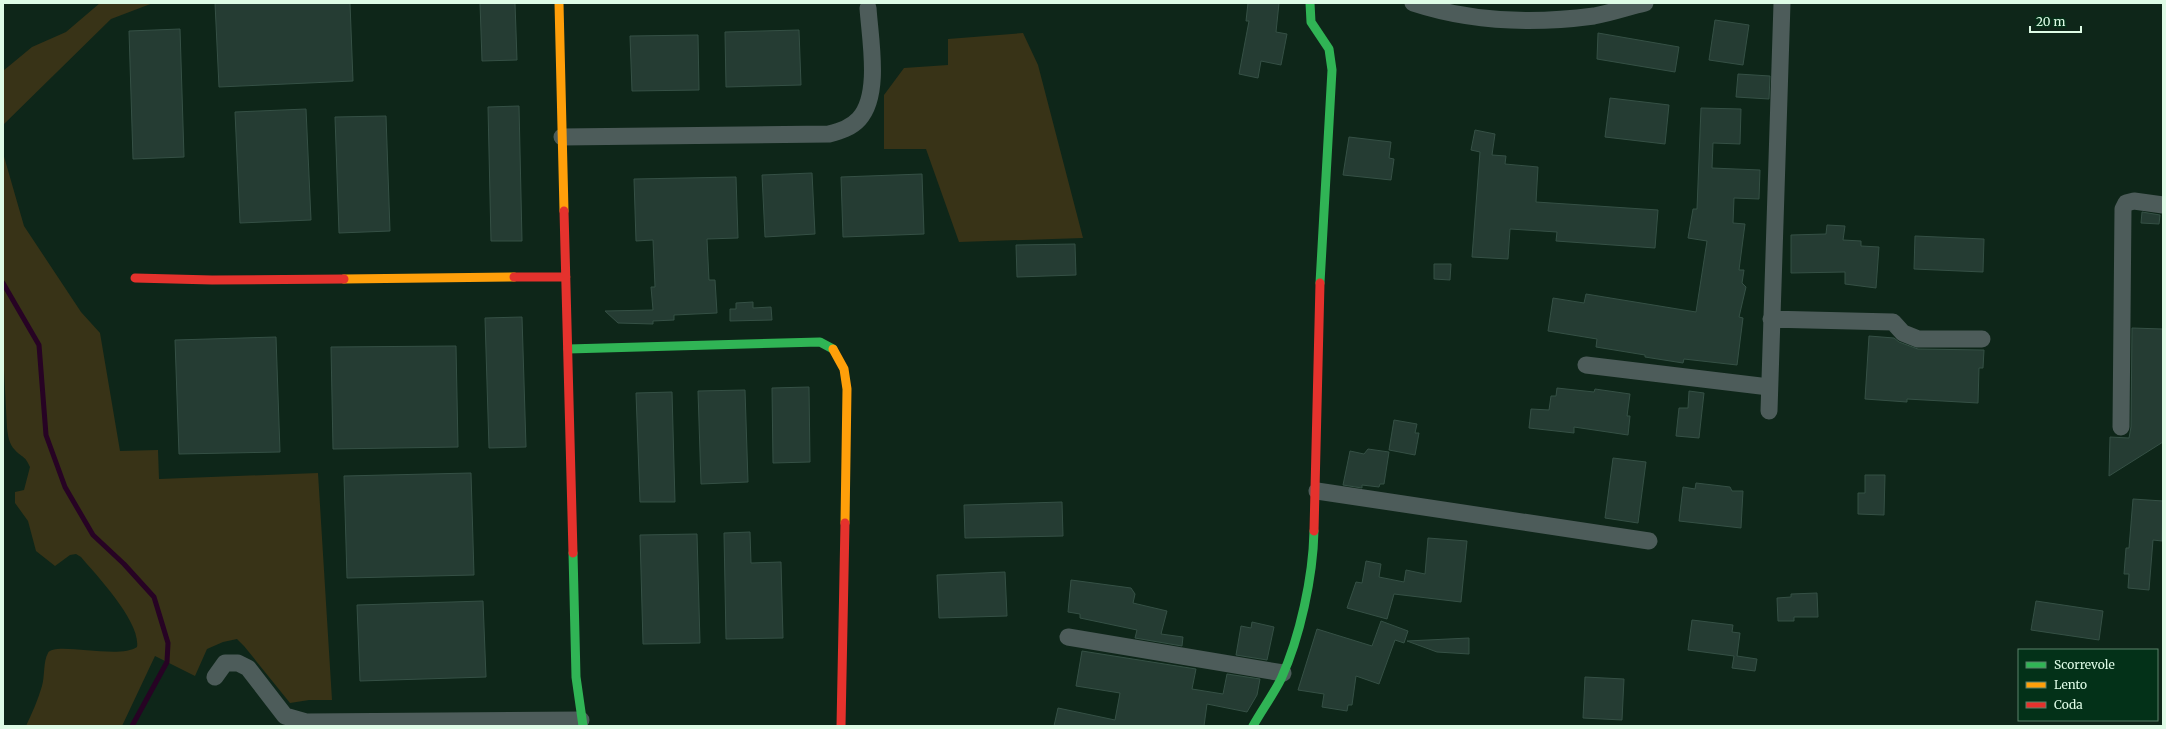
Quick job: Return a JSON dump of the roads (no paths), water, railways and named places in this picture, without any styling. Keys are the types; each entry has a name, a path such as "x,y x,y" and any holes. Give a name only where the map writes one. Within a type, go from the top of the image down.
{"street":[{"path":"215,677 225,663 238,663 248,668 285,716 306,722 582,723 576,677 559,3"},
{"path":"1253,726 1283,673 1300,624 1314,547 1317,491 1321,253 1328,164 1332,70 1329,49 1311,22 1310,3"},
{"path":"1413,3 1434,10 1477,18 1523,21 1595,16 1645,3"},
{"path":"1769,411 1782,3"},
{"path":"562,137 829,134 846,129 859,119 868,102 873,82 868,8"},
{"path":"2121,427 2123,209 2126,203 2134,201 2163,205"},
{"path":"135,278 212,280 566,277"},
{"path":"1771,319 1893,322 1903,333 1918,339 1982,339"},
{"path":"568,349 820,342 835,350 844,369 847,389 841,726"},
{"path":"1586,365 1769,387"},
{"path":"1317,491 1649,541"},
{"path":"1068,638 1283,673"}],"waterway":[{"path":"3,283 39,345 46,435 65,487 93,535 124,564 154,597 168,643 167,662 132,726"}]}
